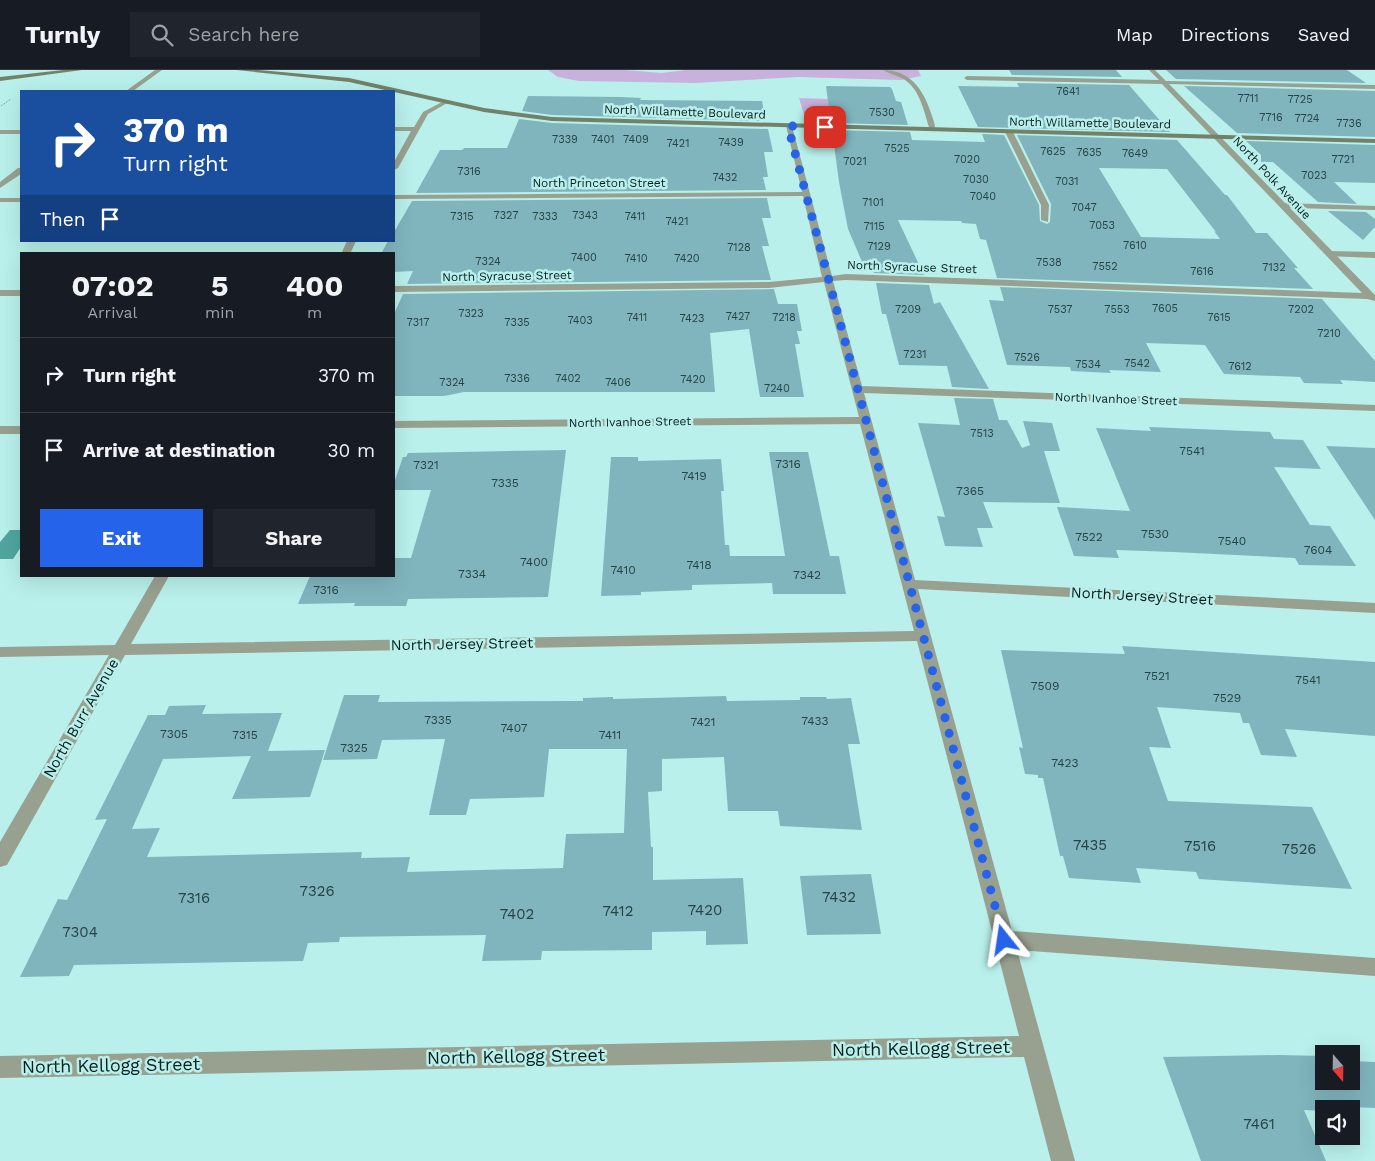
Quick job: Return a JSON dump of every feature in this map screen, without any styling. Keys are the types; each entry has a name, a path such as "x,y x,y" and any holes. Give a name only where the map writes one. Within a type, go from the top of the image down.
{"main road":[{"path":"0,79 79,70"},
{"name":"North Willamette Boulevard","path":"239,70 349,80 393,90"},
{"name":"North Willamette Boulevard","path":"395,90 508,114 552,119 1375,141"}],"street":[{"path":"130,90 159,70"},
{"path":"886,70 904,76 916,85 933,130"},
{"name":"North Polk Avenue","path":"1152,70 1373,298"},
{"path":"967,78 1375,87"},
{"path":"395,166 428,111 446,102"},
{"path":"789,126 805,194 1063,1161"},
{"path":"395,129 416,129"},
{"path":"0,132 20,132"},
{"path":"1009,132 1045,205 1045,220"},
{"path":"0,186 20,171"},
{"name":"North Princeton Street","path":"395,197 805,194"},
{"path":"0,200 20,200"},
{"path":"1282,205 1375,208"},
{"path":"1330,254 1375,256"},
{"name":"North Syracuse Street","path":"395,290 769,285 846,277 1373,298"},
{"path":"0,293 20,293"},
{"name":"North Ivanhoe Street","path":"858,389 1375,408"},
{"name":"North Ivanhoe Street","path":"395,425 866,420"},
{"path":"0,430 20,430"},
{"name":"North Burr Avenue","path":"0,859 161,577"},
{"name":"North Jersey Street","path":"909,584 1375,608"},
{"name":"North Jersey Street","path":"0,652 923,636"},
{"path":"1004,940 1375,967"},
{"name":"North Kellogg Street","path":"0,1067 1032,1046"}],"path":[{"path":"0,106 11,99"}],"shaded area":[{"path":"548,70 626,70 662,73 685,70 918,70 921,76 901,80 798,77 695,83 579,81 558,77"},
{"path":"799,98 860,100 841,120 805,118"}],"water":[{"path":"10,530 20,530 20,548 13,559 0,559 0,542"}],"building":[{"path":"1009,70 1116,70 1122,77 1012,75"},
{"path":"1166,70 1347,70 1366,83 1176,79"},
{"path":"1017,83 1129,85 1170,132 978,127 958,86 1019,87"},
{"path":"826,86 890,87 896,101 901,102 908,125 831,123"},
{"path":"1184,86 1375,91 1375,137 1237,133"},
{"path":"528,96 621,97 641,98 640,100 762,101 766,121 552,115 522,111"},
{"path":"519,119 552,123 768,129 773,152 764,152 768,177 763,177 766,190 416,193 440,150 507,148"},
{"path":"832,130 910,132 912,140 985,142 982,134 1004,135 1039,205 1040,221 1047,224 1050,222 1051,204 1017,135 1177,140 1227,195 1256,233 1267,233 1298,268 1294,268 1313,289 997,278 986,240 980,239 976,224 962,223 961,221 898,220 924,275 874,273 872,263 863,264 848,229","holes":["1099,168 1167,169 1216,232 1214,231 1220,239 1141,237"]},
{"path":"1246,141 1375,145 1375,183 1334,182 1357,204 1318,202 1273,162 1261,162 1261,155"},
{"path":"767,198 771,218 762,218 769,246 762,246 771,280 407,284 413,271 395,272 395,252 382,252 387,242 395,242 395,230 412,201"},
{"path":"1328,211 1366,212 1375,219 1375,227 1363,240"},
{"path":"876,283 929,285 934,304 940,302 989,389 952,387 947,366 899,365 886,314 882,314"},
{"path":"1000,287 1322,299 1375,361 1375,382 1340,380 1343,384 1304,383 1300,377 1224,374 1205,345 1146,343 1161,372 1109,370 1111,373 1071,371 1070,367 1007,365 989,300 1004,301"},
{"path":"774,289 778,304 797,304 802,331 797,331 800,344 795,344 804,397 760,397 749,329 710,333 715,392 464,392 444,396 395,396 395,312 403,294"},
{"path":"954,398 993,399 999,420 1007,420 1022,448 1030,445 1023,421 1052,423 1060,451 1044,451 1060,503 983,502 993,528 977,528 983,547 945,546 937,516 945,517 918,423 960,425"},
{"path":"1149,427 1270,432 1274,439 1303,440 1321,469 1274,467 1310,525 1330,526 1356,566 1299,565 1295,558 1173,552 1116,550 1119,558 1074,556 1057,507 1130,511 1096,428 1151,431"},
{"path":"1326,446 1375,448 1375,520"},
{"path":"566,450 548,597 408,599 406,606 354,606 355,603 298,604 310,577 395,577 395,558 411,558 431,490 395,490 395,480 403,457 406,457 408,453"},
{"path":"769,452 808,452 830,556 839,556 846,594 773,594 772,583 692,585 692,590 641,592 641,595 601,596 611,457 638,457 638,461 721,459 724,491 721,491 725,545 729,545 730,556 785,556"},
{"path":"1122,646 1375,662 1375,736 1285,729 1297,757 1261,755 1249,723 1243,723 1240,713 1157,707 1171,748 1149,747 1168,801 1312,807 1352,889 1199,879 1196,872 1136,868 1141,883 1069,878 1063,856 1060,856 1043,778 1038,778 1038,775 1025,774 1019,747 1023,748 1001,650 1125,654"},
{"path":"344,695 380,695 378,702 583,701 583,698 726,696 727,701 800,700 800,697 851,698 860,744 848,744 862,830 780,826 778,811 728,811 724,757 662,759 662,791 648,792 651,847 653,847 653,880 743,878 748,944 706,945 706,931 652,932 652,950 542,951 541,960 482,961 486,935 340,937 339,942 308,943 303,961 74,965 69,976 20,977 58,899 67,900 107,819 95,820 148,715 165,715 169,706 206,705 202,714 282,713 268,751 325,750 310,797 232,799 251,756 163,759 132,829 160,828 147,857 362,852 361,858 410,857 407,872 563,868 566,834 624,833 627,749 549,749 544,797 470,799 466,815 429,815 445,739 382,740 377,759 323,760"},
{"path":"871,874 881,934 807,935 800,876"},
{"path":"1315,1056 1315,1090 1360,1090 1360,1061 1375,1062 1375,1108 1360,1107 1360,1100 1315,1100 1315,1111 1304,1110 1315,1136 1315,1145 1319,1145 1326,1161 1201,1161 1163,1057"}],"route":[{"path":"825,127 789,126 1004,940"}]}
